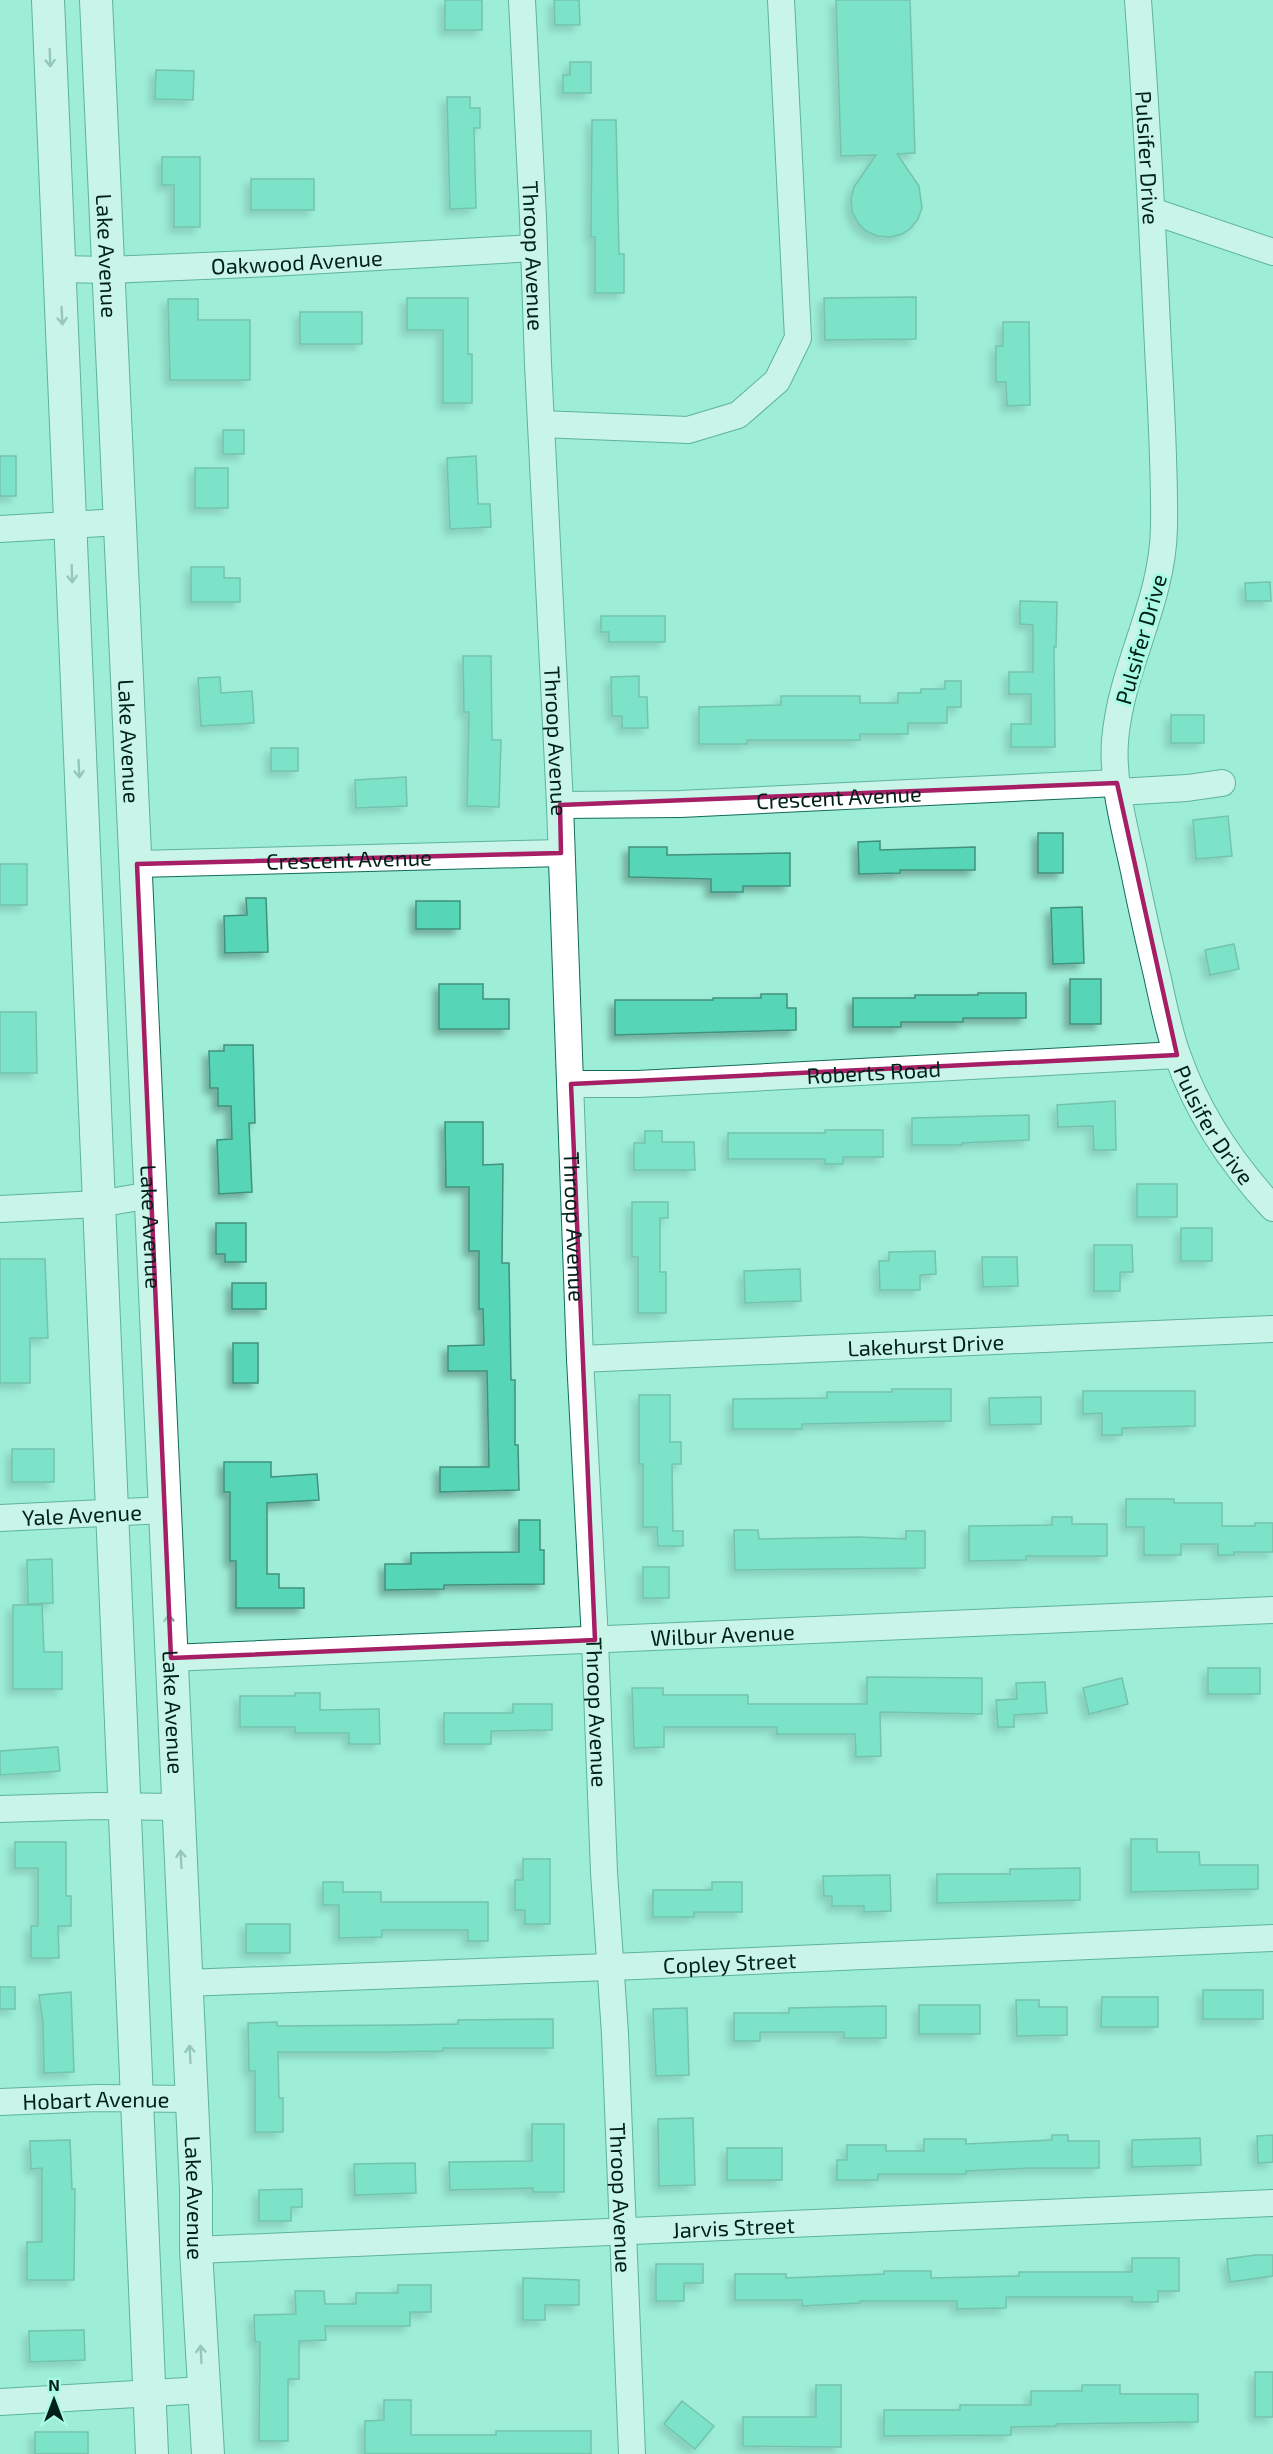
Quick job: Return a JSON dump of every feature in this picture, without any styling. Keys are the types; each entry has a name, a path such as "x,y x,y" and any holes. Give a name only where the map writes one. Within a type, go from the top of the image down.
{"main road":[{"path":"48,0 152,2454"},
{"name":"Lake Avenue","path":"96,0 192,2099 196,2250 208,2454"}],"street":[{"name":"Throop Avenue","path":"522,0 560,805 580,1359 595,1640 603,1860 622,2193 621,2231 632,2454"},
{"path":"541,424 688,430 738,415 777,381 798,338 781,0"},
{"name":"Pulsifer Drive","path":"1138,0 1152,211 1164,529 1156,594 1122,693 1115,741 1118,788 1139,898 1177,1055 1196,1099 1218,1138 1246,1177 1273,1208"},
{"path":"1152,211 1273,252"},
{"name":"Oakwood Avenue","path":"59,269 109,270 534,248"},
{"path":"0,529 120,522"},
{"name":"Crescent Avenue","path":"560,805 1118,788 1187,788 1222,783"},
{"name":"Crescent Avenue","path":"137,864 561,853"},
{"name":"Roberts Road","path":"571,1084 638,1084 1177,1055"},
{"path":"0,1209 98,1204 151,1195"},
{"name":"Lakehurst Drive","path":"580,1359 1273,1329"},
{"name":"Yale Avenue","path":"0,1518 165,1510"},
{"name":"Wilbur Avenue","path":"171,1658 1273,1610"},
{"path":"0,1809 178,1807"},
{"name":"Copley Street","path":"186,1983 361,1978 1273,1938"},
{"name":"Hobart Avenue","path":"0,2102 137,2098 192,2099"},
{"name":"Jarvis Street","path":"196,2250 1273,2203"},
{"path":"0,2402 203,2390"}],"highlighted area":[{"path":"1117,783 1177,1055 571,1084 595,1640 171,1658 137,864 561,853 560,805"}],"building":[{"path":"445,0 482,0 482,30 445,30"},
{"path":"554,0 579,0 580,25 555,25"},
{"path":"836,0 910,0 915,153 897,154 919,186 922,208 918,219 902,234 890,237 877,236 866,231 852,212 851,199 854,187 876,155 841,156"},
{"path":"570,62 591,62 591,93 563,93 563,75 570,75"},
{"path":"156,70 194,71 193,100 155,99"},
{"path":"447,97 470,97 470,108 480,108 480,128 474,128 476,208 450,209"},
{"path":"592,120 616,120 619,254 624,254 624,293 595,293 595,237 591,237"},
{"path":"162,157 200,157 200,227 174,227 174,185 162,185"},
{"path":"251,179 314,179 314,210 251,210"},
{"path":"916,297 916,339 825,340 824,298"},
{"path":"407,298 468,298 468,354 472,354 472,403 443,403 443,330 407,330"},
{"path":"168,299 198,299 198,320 250,320 250,380 170,380"},
{"path":"300,312 362,312 362,344 300,344"},
{"path":"1003,322 1029,322 1030,405 1007,406 1006,382 996,382 996,346 1003,346"},
{"path":"223,430 244,430 244,454 223,454"},
{"path":"0,456 16,456 16,496 0,496"},
{"path":"476,456 478,504 490,504 491,527 450,529 447,458"},
{"path":"195,468 228,468 228,508 195,508"},
{"path":"191,567 224,567 224,578 240,578 240,602 191,602"},
{"path":"1270,582 1271,601 1246,601 1245,583"},
{"path":"1020,601 1057,602 1056,647 1054,647 1055,747 1011,747 1011,724 1031,724 1031,694 1009,694 1009,672 1033,672 1033,625 1020,624"},
{"path":"601,616 665,616 665,642 609,642 609,632 601,632"},
{"path":"463,656 491,656 492,740 501,740 499,807 467,806 469,712 464,712"},
{"path":"639,676 639,697 647,697 648,728 622,728 622,716 612,716 611,677"},
{"path":"220,677 221,693 252,691 254,723 201,726 198,678"},
{"path":"945,681 961,681 961,707 947,707 947,723 908,723 908,734 860,734 860,740 747,740 747,744 699,744 699,707 781,705 781,696 860,696 860,703 898,703 898,693 921,693 921,689 945,689"},
{"path":"1171,715 1204,715 1204,743 1171,743"},
{"path":"271,748 298,748 298,771 271,771"},
{"path":"406,777 407,806 356,808 355,780"},
{"path":"1228,816 1232,856 1196,859 1193,820"},
{"path":"1038,833 1063,833 1063,873 1038,873"},
{"path":"880,841 880,850 975,847 975,870 900,870 900,873 859,874 858,842"},
{"path":"629,847 667,847 667,855 790,853 790,886 743,886 743,892 711,892 711,879 629,877"},
{"path":"0,864 27,864 27,905 0,905"},
{"path":"246,898 266,898 268,952 225,953 224,916 247,915"},
{"path":"416,901 460,901 460,929 416,929"},
{"path":"1082,907 1084,963 1053,964 1051,908"},
{"path":"1234,944 1239,969 1210,975 1205,950"},
{"path":"1070,979 1101,979 1101,1024 1070,1024"},
{"path":"439,984 483,984 483,999 509,999 509,1029 439,1029"},
{"path":"978,993 1026,993 1026,1018 963,1018 963,1022 901,1022 901,1027 853,1027 853,998 915,998 915,995 978,995"},
{"path":"761,994 787,994 787,1008 796,1008 796,1030 615,1035 615,1000 713,1000 713,998 761,998"},
{"path":"0,1012 36,1012 37,1073 0,1073"},
{"path":"224,1045 253,1045 255,1123 249,1123 252,1192 219,1194 217,1140 232,1139 231,1106 218,1106 218,1088 210,1088 209,1051 224,1051"},
{"path":"1115,1101 1116,1150 1094,1150 1093,1126 1058,1127 1057,1105"},
{"path":"1029,1115 1029,1140 962,1143 962,1145 912,1145 912,1118"},
{"path":"445,1122 483,1122 483,1165 503,1164 502,1263 509,1263 511,1380 515,1380 515,1445 518,1445 519,1490 440,1492 440,1467 489,1467 487,1371 448,1371 448,1346 484,1345 483,1309 479,1309 479,1251 469,1251 469,1187 446,1187"},
{"path":"825,1130 883,1130 883,1157 843,1157 843,1164 825,1164 825,1159 728,1159 728,1133 825,1133"},
{"path":"645,1131 662,1131 662,1142 694,1142 695,1170 634,1170 634,1143 645,1143"},
{"path":"1137,1184 1177,1184 1177,1217 1137,1217"},
{"path":"632,1202 668,1202 668,1218 660,1218 660,1272 666,1272 666,1313 638,1313 638,1257 632,1257"},
{"path":"216,1223 246,1223 246,1262 225,1262 225,1254 216,1254"},
{"path":"1181,1228 1212,1228 1212,1261 1181,1261"},
{"path":"1094,1245 1132,1245 1133,1272 1120,1272 1120,1291 1094,1291"},
{"path":"935,1251 936,1274 920,1275 920,1290 880,1290 879,1261 889,1261 889,1252"},
{"path":"982,1257 1017,1257 1018,1286 983,1287"},
{"path":"0,1259 45,1259 48,1338 30,1338 30,1383 0,1383"},
{"path":"800,1269 801,1301 745,1303 744,1271"},
{"path":"232,1283 266,1283 266,1309 232,1309"},
{"path":"233,1343 258,1343 258,1383 233,1383"},
{"path":"892,1389 951,1389 951,1421 802,1424 802,1429 733,1429 733,1399 827,1398 827,1392 892,1392"},
{"path":"1083,1391 1195,1391 1195,1426 1122,1428 1122,1435 1102,1435 1102,1413 1083,1414"},
{"path":"639,1395 670,1395 670,1442 681,1442 681,1464 672,1464 673,1531 683,1531 683,1546 658,1546 657,1527 643,1527 643,1464 639,1464"},
{"path":"1041,1397 1041,1424 990,1425 989,1398"},
{"path":"12,1449 54,1449 54,1482 12,1482"},
{"path":"224,1462 271,1462 271,1477 317,1474 319,1500 267,1503 267,1574 279,1574 279,1588 304,1588 304,1608 236,1608 236,1561 230,1561 230,1492 224,1492"},
{"path":"1126,1499 1174,1499 1174,1503 1222,1503 1222,1526 1255,1526 1255,1523 1273,1523 1273,1552 1234,1552 1234,1555 1218,1555 1218,1544 1181,1544 1181,1555 1144,1555 1144,1527 1126,1527"},
{"path":"1052,1517 1072,1517 1072,1524 1107,1524 1107,1556 1026,1556 1026,1560 969,1561 969,1526 1052,1525"},
{"path":"519,1520 540,1520 540,1550 544,1550 544,1584 444,1585 444,1589 385,1590 385,1564 411,1564 411,1553 519,1552"},
{"path":"734,1530 758,1530 759,1539 858,1537 906,1539 906,1531 925,1531 925,1568 735,1570"},
{"path":"52,1559 53,1603 28,1604 27,1560"},
{"path":"643,1567 669,1567 669,1598 643,1598"},
{"path":"13,1605 42,1605 44,1652 62,1652 62,1689 13,1689"},
{"path":"1208,1668 1260,1668 1260,1694 1208,1694"},
{"path":"867,1677 982,1678 982,1714 880,1712 881,1756 856,1757 855,1734 777,1734 777,1727 664,1727 664,1747 634,1748 632,1688 663,1688 663,1695 748,1695 748,1704 867,1704"},
{"path":"1122,1678 1128,1704 1089,1714 1083,1688"},
{"path":"1045,1682 1047,1713 1014,1715 1014,1727 998,1727 996,1700 1017,1699 1016,1683"},
{"path":"295,1693 320,1693 320,1710 379,1709 380,1744 349,1744 349,1733 295,1733 295,1727 240,1727 240,1696 295,1696"},
{"path":"513,1704 552,1704 552,1730 491,1731 491,1744 444,1744 444,1713 513,1713"},
{"path":"58,1747 60,1771 0,1775 0,1751"},
{"path":"1131,1839 1157,1839 1157,1852 1199,1852 1200,1865 1258,1865 1258,1889 1131,1892"},
{"path":"15,1842 66,1842 66,1896 71,1896 71,1926 58,1926 59,1958 31,1958 31,1926 38,1926 38,1868 15,1868"},
{"path":"523,1859 550,1859 550,1924 525,1924 525,1910 515,1910 515,1880 523,1880"},
{"path":"1080,1868 1080,1900 937,1903 937,1874 1010,1874 1010,1869"},
{"path":"890,1875 891,1911 864,1912 864,1906 832,1906 832,1896 824,1896 823,1876"},
{"path":"323,1882 343,1882 343,1892 381,1892 381,1902 488,1902 488,1941 468,1941 468,1930 382,1930 382,1937 339,1938 339,1905 323,1905"},
{"path":"712,1882 742,1882 742,1912 694,1912 694,1917 653,1917 653,1890 712,1890"},
{"path":"246,1924 290,1924 290,1953 246,1953"},
{"path":"0,1987 15,1987 15,2009 0,2009"},
{"path":"1203,1990 1263,1990 1263,2019 1203,2019"},
{"path":"71,1992 74,2072 44,2073 43,2022 39,1995"},
{"path":"1102,1997 1158,1997 1158,2027 1101,2027"},
{"path":"1016,2000 1039,2000 1039,2007 1067,2007 1067,2035 1017,2036"},
{"path":"919,2005 980,2005 980,2034 919,2034"},
{"path":"886,2006 886,2038 844,2038 844,2032 760,2032 760,2041 734,2041 734,2013 789,2013 789,2008"},
{"path":"687,2008 689,2075 656,2076 653,2009"},
{"path":"553,2019 553,2048 278,2052 279,2098 283,2098 283,2132 255,2132 255,2071 249,2071 248,2023 277,2022 277,2026 404,2025 458,2024 458,2020"},
{"path":"693,2118 695,2185 659,2186 658,2119"},
{"path":"532,2124 564,2124 564,2192 533,2192 533,2188 450,2190 449,2162 532,2161"},
{"path":"1052,2135 1068,2135 1068,2141 1099,2141 1099,2168 1030,2168 966,2171 966,2174 878,2174 878,2180 837,2180 837,2160 847,2160 847,2145 886,2145 886,2151 924,2151 924,2139 966,2139 966,2144 1052,2140"},
{"path":"1273,2135 1273,2162 1258,2163 1257,2136"},
{"path":"1200,2138 1201,2165 1132,2167 1132,2140"},
{"path":"70,2140 72,2189 75,2189 74,2280 27,2280 27,2242 42,2242 42,2168 31,2169 30,2141"},
{"path":"727,2148 782,2148 782,2180 727,2180"},
{"path":"415,2163 416,2193 355,2195 354,2164"},
{"path":"302,2189 302,2207 291,2207 291,2221 259,2221 259,2190"},
{"path":"1273,2255 1273,2276 1230,2282 1227,2259"},
{"path":"1132,2258 1179,2258 1179,2291 1158,2291 1158,2302 1132,2302 1132,2297 1006,2297 1006,2308 957,2309 957,2301 860,2301 860,2303 802,2306 802,2300 735,2300 735,2274 786,2274 786,2278 884,2274 884,2271 931,2271 931,2278 1019,2276 1019,2272 1132,2272"},
{"path":"656,2264 703,2264 703,2283 684,2283 684,2301 656,2301"},
{"path":"523,2278 579,2280 579,2305 545,2305 545,2320 523,2320"},
{"path":"398,2285 431,2285 431,2312 410,2312 410,2326 325,2326 326,2340 299,2341 299,2379 288,2379 288,2441 259,2441 260,2342 255,2342 254,2315 296,2314 295,2291 324,2291 325,2304 356,2304 356,2293 398,2293"},
{"path":"84,2330 85,2360 30,2362 29,2331"},
{"path":"1255,2372 1273,2372 1273,2417 1255,2417"},
{"path":"816,2385 841,2385 841,2447 743,2446 743,2417 816,2417"},
{"path":"1082,2385 1120,2385 1120,2394 1198,2394 1198,2422 1011,2427 1011,2435 884,2436 884,2410 960,2410 960,2405 1031,2405 1031,2391 1082,2391"},
{"path":"384,2400 411,2400 411,2435 496,2435 496,2431 591,2431 591,2454 365,2454 365,2421 384,2420"},
{"path":"682,2401 714,2426 695,2449 664,2424"},
{"path":"35,2432 88,2432 88,2454 35,2454"}]}
